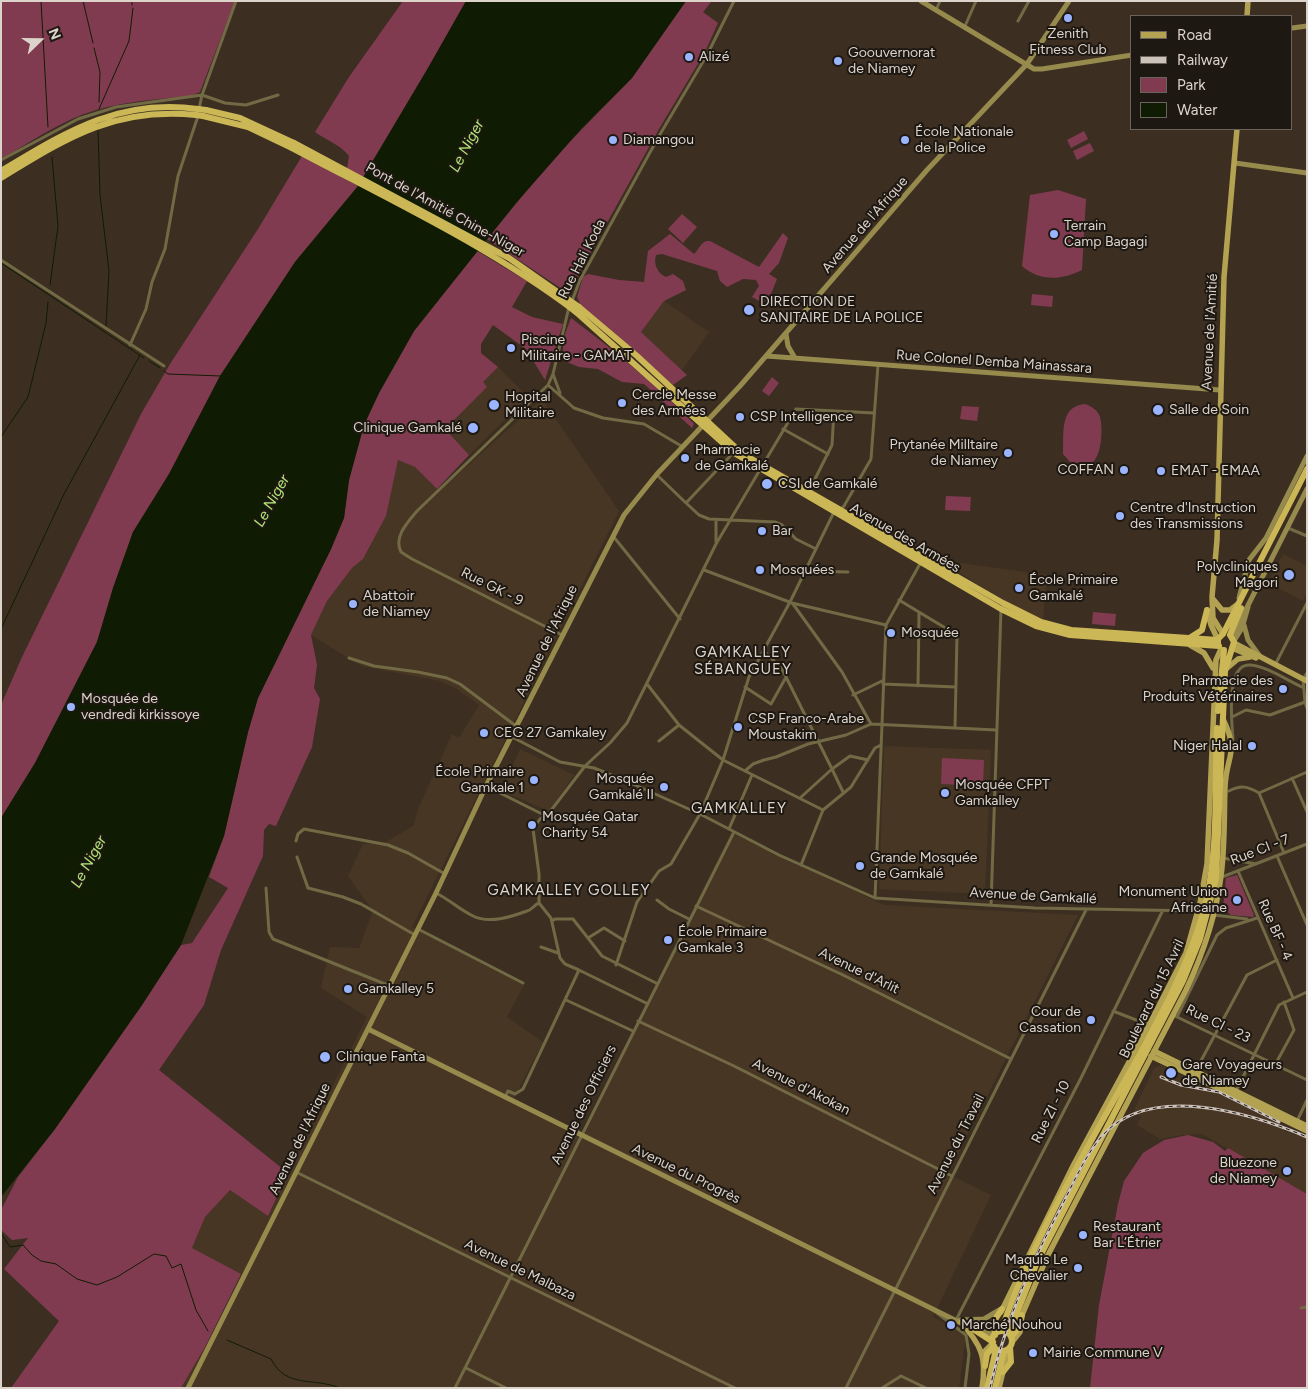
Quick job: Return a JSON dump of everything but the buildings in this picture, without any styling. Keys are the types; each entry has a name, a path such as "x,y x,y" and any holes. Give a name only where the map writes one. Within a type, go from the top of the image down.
{"highway":[{"name":"Pont de l'Amitié Chine-Niger","path":"46,147 99,122 136,110 161,107 240,118 509,258 577,310"},
{"path":"1,171 46,147"},
{"path":"1,178 46,147"},
{"name":"Avenue des Armées","path":"577,310 736,451 1002,606 1041,622 1071,630 1221,646 1231,640"},
{"path":"1221,646 1231,640 1238,604 1307,469"},
{"path":"1231,640 1234,623 1307,477"},
{"path":"1187,641 1202,630 1207,610"},
{"name":"Boulevard du 15 Avril","path":"994,1388 1038,1260 1183,982 1200,939 1209,910 1217,869 1222,717 1225,671 1231,640"},
{"name":"Boulevard du 15 Avril","path":"997,1333 1032,1255 1151,1033 1192,947 1203,914 1211,875 1217,680 1221,646"},
{"path":"987,1388 997,1333 994,1321 1002,1308"},
{"path":"1003,1372 1011,1362 1009,1343 1017,1330 1022,1315"},
{"path":"973,1329 994,1345"},
{"path":"997,1333 1009,1343"},
{"path":"985,1366 987,1354 994,1345 1009,1343"}],"main road":[{"path":"921,1 1027,64 1042,69 1130,55"},
{"name":"Avenue de l'Afrique","path":"188,1388 436,894 486,786 612,534 632,503 656,474 767,356 927,170 1027,64 1069,1"},
{"path":"1247,15 1248,1"},
{"path":"1293,28 1307,26"},
{"name":"Avenue de l'Amitié","path":"1231,640 1213,618 1212,597 1217,540 1224,277 1237,130"},
{"path":"1235,163 1307,172"},
{"path":"786,333 788,349 795,359"},
{"path":"777,344 778,351 785,358"},
{"name":"Rue Colonel Demba Mainassara","path":"767,356 1220,390"},
{"path":"1234,623 1248,560 1266,538 1307,456"},
{"path":"1231,640 1307,490"},
{"path":"1212,597 1222,610 1230,610 1238,604"},
{"name":"Avenue de l'Amitié","path":"1207,610 1212,597"},
{"path":"1231,640 1244,622 1248,604"},
{"path":"1207,610 1209,622 1221,646"},
{"path":"1244,622 1248,640 1259,658"},
{"path":"1231,640 1259,658 1306,681"},
{"path":"1187,641 1204,653 1213,668"},
{"name":"Boulevard du 15 Avril","path":"1002,1308 1074,1164 1179,967 1198,911 1208,854 1217,680 1213,668 1213,655 1221,646"},
{"path":"1225,671 1238,659 1247,657 1259,658"},
{"name":"Boulevard du 15 Avril","path":"1022,1315 1048,1255 1145,1067 1175,1016 1196,968 1214,914 1223,858 1226,769 1233,744 1222,717"},
{"name":"Avenue du Progrès","path":"368,1029 973,1329 997,1333"},
{"path":"1160,1040 1164,1058"},
{"path":"1152,1054 1164,1058 1307,1131"},
{"path":"1145,1067 1164,1058"},
{"path":"1171,1062 1307,1126"},
{"path":"958,1321 984,1319 1002,1308"},
{"path":"958,1321 976,1342 984,1359"},
{"path":"982,1388 985,1351 994,1345"},
{"path":"999,1388 1003,1372"}],"street":[{"path":"130,345 146,309 152,282 165,249 178,176 197,120 202,95 236,1"},
{"name":"Rue Hali Koda","path":"401,552 399,539 409,520 548,385 553,374 566,315 580,280 659,136 708,55 734,1"},
{"path":"936,10 940,1"},
{"path":"964,26 976,1"},
{"path":"1018,21 1029,1"},
{"path":"1,160 53,131 98,112 129,104 202,95 225,103 239,105 250,104 278,95"},
{"path":"1,260 164,366"},
{"path":"616,965 625,941 629,920 637,902 658,873 674,859 700,814 723,760 745,687 791,603 816,549 837,511 871,459 878,365"},
{"path":"553,374 560,394"},
{"path":"548,385 574,408 584,413 644,424 683,447"},
{"path":"646,1003 562,962 558,953 552,922 549,914 540,903 539,874 532,834 534,827 585,766 610,744 627,723 680,620 716,544 763,468 783,429 798,408 874,413"},
{"path":"807,494 832,443 834,410"},
{"path":"783,429 828,454"},
{"path":"686,504 736,451"},
{"path":"656,474 699,516 716,520 775,522 782,525 796,539 816,549"},
{"path":"716,520 716,544"},
{"path":"1287,528 1307,536"},
{"path":"612,534 680,620"},
{"name":"Rue GK - 9","path":"401,552 562,635"},
{"path":"875,898 886,625 922,560"},
{"path":"704,570 791,603 886,625"},
{"path":"806,571 848,572"},
{"path":"899,600 957,635 955,728"},
{"path":"791,603 842,672 853,695 871,724"},
{"path":"1274,665 1307,603"},
{"path":"990,905 1002,606"},
{"path":"918,686 919,613"},
{"path":"764,651 777,661 843,792"},
{"path":"349,658 374,666 447,678 460,684 517,727"},
{"path":"1233,744 1231,693 1234,678 1246,665 1259,667 1304,688"},
{"path":"1307,673 1304,688 1307,708"},
{"path":"745,687 771,704 786,679"},
{"path":"853,695 883,682 918,686 956,687"},
{"path":"647,684 679,725 723,760 823,810"},
{"path":"1232,717 1246,710 1270,715 1305,700"},
{"path":"745,771 754,764 764,760 846,735 871,724 996,730"},
{"path":"659,741 679,725"},
{"name":"Avenue de Gamkallé","path":"512,737 560,762 585,766 618,778 700,814 800,865 875,898 1086,910 1198,911"},
{"path":"800,865 823,810 851,787 876,746 882,745"},
{"path":"800,799 832,769 850,756 868,760"},
{"path":"1259,793 1307,772"},
{"path":"729,829 752,776"},
{"path":"1292,778 1307,812"},
{"path":"486,786 544,816"},
{"path":"1229,791 1239,786 1250,787 1259,793 1284,853"},
{"path":"296,841 298,834 304,829 362,838 408,853 445,874"},
{"name":"Avenue des Officiers","path":"455,1388 582,1136 656,983 734,832"},
{"name":"Rue CI - 7","path":"1221,877 1307,844"},
{"path":"1277,856 1307,925"},
{"path":"297,857 308,888 361,904 415,935"},
{"path":"1223,858 1256,864"},
{"name":"Rue BF - 4","path":"1238,871 1292,998"},
{"path":"266,888 269,932 273,939 390,986"},
{"path":"436,894 451,900 474,917 487,919 504,918 528,911 540,903"},
{"path":"657,900 669,909 689,919"},
{"name":"Avenue d'Arlit","path":"696,906 843,975 1011,1059"},
{"name":"Avenue du Travail","path":"846,1388 1086,910"},
{"name":"Rue ZI - 10","path":"958,1321 1162,912"},
{"path":"1214,914 1243,919 1257,918"},
{"path":"1175,1016 1217,935 1226,928 1257,918"},
{"path":"552,922 556,919 572,919 602,956 616,965 656,983"},
{"path":"588,938 604,928 625,941"},
{"path":"418,930 523,983"},
{"path":"541,947 558,953"},
{"path":"1195,1072 1247,975 1277,960"},
{"path":"505,1097 508,1091 515,1094 522,1091 579,970"},
{"path":"1236,1091 1277,1007 1307,992"},
{"path":"566,1000 633,1031"},
{"path":"1275,1065 1294,1030 1284,1002"},
{"path":"1113,1011 1149,1025"},
{"name":"Rue CI - 23","path":"1175,1016 1307,1080"},
{"name":"Avenue d'Akokan","path":"638,1021 734,1066 952,1176"},
{"path":"1296,1121 1307,1100"},
{"name":"Avenue de Malbaza","path":"296,1172 735,1388"},
{"path":"929,1306 966,1336 969,1354 965,1388"},
{"path":"1301,1308 1307,1307"},
{"path":"466,1368 506,1388"},
{"path":"882,1388 901,1376 926,1388"}],"shaded area":[{"path":"664,301 709,332 682,370 641,332"},
{"name":"Hopital Militaire","path":"498,367 526,395 526,399 469,455 444,429 487,387 482,382"},
{"path":"542,399 619,511 412,927 524,985 507,1017 543,1042 513,1100 584,1136 732,833 884,905 1078,915 948,1174 991,1195 933,1317 966,1334 959,1388 181,1388 205,1347 241,1275 192,1248 205,1217 230,1190 268,1216 367,1017 321,988 330,947 359,948 373,911 348,876 363,844 386,842 413,826 418,809 452,734 459,738 479,705 455,688 440,681 361,666 311,635 327,601 352,568 363,559 386,516 398,459 415,467 439,491"},
{"name":"Polycliniques Magori","path":"1283,554 1307,566 1307,593 1303,601 1268,583"},
{"path":"938,560 1047,575 1043,620 1012,605"},
{"path":"884,746 991,750 985,894 879,889"},
{"path":"520,749 574,775 549,811 501,791"},
{"path":"1161,1065 1285,1127 1284,1131 1307,1138 1307,1194 1202,1134 1160,1139 1137,1125 1141,1117 1134,1110 1154,1068"}],"green space":[{"path":"1,1 235,1 200,92 191,96 131,102 83,114 59,125 1,159"},
{"path":"403,1 466,1 363,177 347,168 349,156 346,152 315,132 349,77"},
{"path":"686,1 712,1 703,12 718,23 705,52 659,129 568,293 487,239 552,160 632,78"},
{"path":"1084,131 1088,139 1071,148 1067,140"},
{"path":"1090,143 1094,151 1077,160 1073,151"},
{"path":"302,156 358,186 295,262 220,376 169,474 133,532 113,588 97,642 35,763 1,818 1,705 22,657 141,414 170,364 258,229"},
{"path":"1058,190 1086,199 1082,270 1067,276 1051,278 1036,275 1022,266 1030,195"},
{"path":"682,214 697,227 683,243 668,229"},
{"path":"783,233 788,238 779,263 769,274 777,279 771,294 763,303 752,297 759,286 756,280 743,279 727,287 720,281 717,271 662,254 656,255 656,265 661,274 666,277 673,274 683,281 686,290 664,301 641,332 687,375 673,385 581,306 577,297 583,277 588,274 619,280 644,282 648,251 670,234 694,254 703,243 710,241 759,267"},
{"path":"477,251 527,281 512,307 532,317 563,324 545,380 526,349 493,325 481,344 481,353 498,367 483,382 487,387 445,429 469,455 437,489 415,467 398,460 386,516 363,559 352,568 327,601 311,635 317,665 314,688 320,699 312,747 276,826 269,824 264,830 263,856 221,950 204,1005 159,1070 288,1173 268,1216 230,1190 205,1217 192,1248 241,1274 205,1347 181,1388 11,1388 59,1321 4,1269 28,1238 12,1240 1,1230 1,1210 18,1177 55,1129 142,1005 181,945 192,943 228,888 209,877 224,836 248,732 258,698 331,549 344,518 349,480 364,425 379,393 414,331"},
{"path":"1032,294 1053,296 1052,307 1031,305"},
{"path":"571,318 650,382 694,424 692,428 644,384 622,382 598,369 579,367 562,360 564,337"},
{"path":"772,377 779,383 769,396 762,391"},
{"path":"1085,404 1098,412 1100,417 1100,448 1092,463 1071,463 1063,454 1065,422 1071,410"},
{"path":"962,406 979,407 977,421 960,419"},
{"path":"946,496 971,497 970,511 945,510"},
{"path":"1093,612 1116,614 1115,626 1092,624"},
{"path":"942,758 984,760 983,786 941,784"},
{"path":"1237,875 1254,915 1253,917 1231,915 1223,908 1226,878"},
{"path":"1188,1135 1213,1142 1225,1151 1228,1148 1307,1194 1307,1388 1090,1388 1099,1305 1124,1181 1143,1153 1164,1140"}],"water":[{"name":"Le Niger","path":"466,1 686,1 632,78 582,128 516,203 414,331 379,393 364,425 349,480 344,518 331,549 258,698 248,732 224,836 181,945 142,1005 55,1129 1,1197 1,818 35,763 97,642 113,588 133,532 169,474 220,376 295,262 358,186"}],"waterway":[{"path":"41,1 48,127"},
{"path":"83,1 93,43"},
{"path":"99,109 129,41 133,8"},
{"path":"94,48 100,72 99,102"},
{"path":"98,130 100,195 109,271 106,326"},
{"path":"50,285 58,226 52,157"},
{"path":"1,263 144,358"},
{"path":"1,437 28,397 46,323 48,302"},
{"path":"1,629 64,494 140,355"},
{"path":"149,361 160,368"},
{"path":"164,371 168,374 220,376"},
{"path":"1,1233 10,1247 23,1245 41,1261 56,1264 77,1279 97,1285 117,1277 154,1254 166,1256 172,1268 181,1264 196,1310 208,1331"},
{"path":"227,1340 271,1359 284,1375 301,1381 340,1388"}],"railway":[{"path":"1161,1077 1181,1085 1219,1092 1279,1122"},
{"path":"990,1388 1002,1343 1018,1299 1046,1236 1089,1154 1102,1136 1122,1120 1146,1110 1173,1106 1202,1107 1258,1119 1307,1137"}],"place":[{"name":"Zenith Fitness Club","path":"1068,18"},
{"name":"Alizé","path":"689,57"},
{"name":"Goouvernorat de Niamey","path":"838,61"},
{"name":"Diamangou","path":"613,140"},
{"name":"École Nationale de la Police","path":"905,140"},
{"name":"Terrain Camp Bagagi","path":"1054,234"},
{"name":"DIRECTION DE SANITAIRE DE LA POLICE","path":"749,310"},
{"name":"Piscine Militaire - GAMAT","path":"511,348"},
{"name":"Cercle Messe des Armées","path":"622,403"},
{"name":"Hopital Militaire","path":"494,405"},
{"name":"Salle de Soin","path":"1158,410"},
{"name":"CSP Intelligence","path":"740,417"},
{"name":"Clinique Gamkalé","path":"473,428"},
{"name":"Prytanée Milltaire de Niamey","path":"1008,453"},
{"name":"Pharmacie de Gamkalé","path":"685,458"},
{"name":"COFFAN","path":"1124,470"},
{"name":"EMAT - EMAA","path":"1161,471"},
{"name":"CSI de Gamkalé","path":"767,484"},
{"name":"Centre d'Instruction des Transmissions","path":"1120,516"},
{"name":"Bar","path":"762,531"},
{"name":"Mosquées","path":"760,570"},
{"name":"Polycliniques Magori","path":"1289,575"},
{"name":"École Primaire Gamkalé","path":"1019,588"},
{"name":"Abattoir de Niamey","path":"353,604"},
{"name":"Mosquée","path":"891,633"},
{"name":"Pharmacie des Produits Vétérinaires","path":"1283,689"},
{"name":"Mosquée de vendredi kirkissoye","path":"71,707"},
{"name":"CSP Franco-Arabe Moustakim","path":"738,727"},
{"name":"CEG 27 Gamkaley","path":"484,733"},
{"name":"Niger Halal","path":"1252,746"},
{"name":"École Primaire Gamkale 1","path":"534,780"},
{"name":"Mosquée Gamkalé II","path":"664,787"},
{"name":"Mosquée CFPT Gamkalley","path":"945,793"},
{"name":"Mosquée Qatar Charity 54","path":"532,825"},
{"name":"Grande Mosquée de Gamkalé","path":"860,866"},
{"name":"Monument Union Africaine","path":"1237,900"},
{"name":"École Primaire Gamkale 3","path":"668,940"},
{"name":"Gamkalley 5","path":"348,989"},
{"name":"Cour de Cassation","path":"1091,1020"},
{"name":"Clinique Fanta","path":"325,1057"},
{"name":"Gare Voyageurs de Niamey","path":"1171,1073"},
{"name":"Bluezone de Niamey","path":"1287,1171"},
{"name":"Restaurant Bar L’Étrier","path":"1083,1235"},
{"name":"Maquis Le Chevalier","path":"1078,1268"},
{"name":"Marché Nouhou","path":"951,1325"},
{"name":"Mairie Commune V","path":"1033,1353"}],"district":[{"name":"GAMKALLEY SÉBANGUEY","path":"743,662"},
{"name":"GAMKALLEY","path":"739,809"},
{"name":"GAMKALLEY GOLLEY","path":"569,891"}]}
